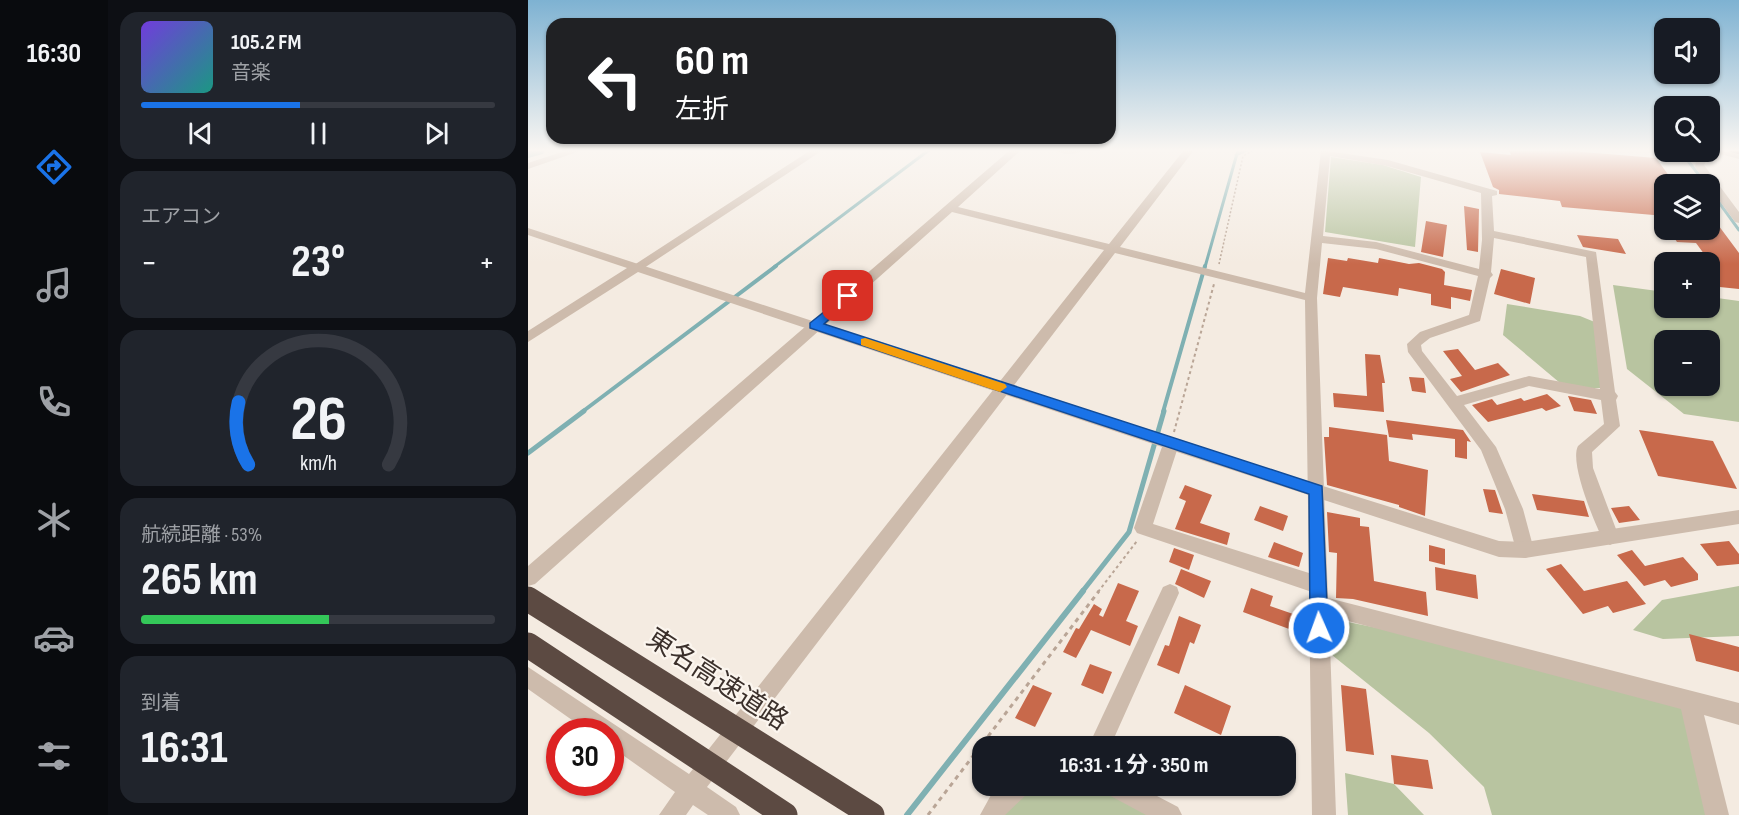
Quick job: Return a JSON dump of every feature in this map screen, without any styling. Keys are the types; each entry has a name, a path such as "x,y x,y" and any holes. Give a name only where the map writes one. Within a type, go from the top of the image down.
{"highway":[{"name":"東名高速道路","path":"528,599 872,815"},
{"path":"528,645 784,815"}],"street":[{"path":"528,337 760,188"},
{"path":"528,578 973,188"},
{"path":"671,815 1159,188"},
{"path":"1322,188 1311,298 1324,815"},
{"path":"1476,188 1490,192 1490,234 1487,275 1475,318 1425,335 1414,344 1415,352 1488,447 1514,509 1525,550"},
{"path":"1716,188 1739,220"},
{"path":"950,208 1311,298"},
{"path":"528,231 1168,443 1499,549 1525,550 1739,517"},
{"path":"1490,234 1592,255 1611,396 1612,426 1584,450 1585,468 1610,537"},
{"path":"1317,239 1376,246 1487,275"},
{"path":"1453,403 1529,381 1611,396"},
{"path":"1168,443 1143,528 1318,595 1739,714"},
{"path":"1104,736 1170,592"},
{"path":"528,677 587,718"},
{"path":"1690,700 1717,815"},
{"path":"624,743 728,815"},
{"path":"992,815 999,803 1007,796"},
{"path":"1134,796 1170,815"}],"path":[{"path":"1168,443 1235,188"},
{"path":"928,815 1136,544 1143,528"}],"green space":[{"path":"1329,188 1420,188 1415,247 1325,232"},
{"path":"1613,285 1654,291 1654,318 1720,318 1720,298 1739,301 1739,422 1684,414 1661,396 1720,396 1720,330 1654,330 1654,390 1627,369"},
{"path":"1507,304 1580,316 1602,325 1600,388 1566,388 1503,335"},
{"path":"1739,586 1739,636 1663,639 1633,630 1662,600"},
{"path":"1333,619 1682,689 1717,815 1492,815 1484,787 1429,733 1332,655"},
{"path":"1345,773 1394,784 1424,815 1348,815"},
{"path":"1012,796 1134,796 1170,815 992,815"}],"building":[{"path":"1495,188 1654,188 1654,215 1562,207 1560,201 1499,194 1499,190"},
{"path":"1464,206 1479,209 1478,252 1467,250"},
{"path":"1426,221 1447,225 1443,257 1421,252"},
{"path":"1720,227 1739,253 1739,289 1720,287 1720,252 1703,252 1696,243 1676,240 1720,240"},
{"path":"1577,235 1618,239 1626,254 1583,247"},
{"path":"1328,258 1347,261 1348,258 1378,263 1379,258 1409,264 1419,263 1442,269 1445,272 1444,285 1472,290 1470,301 1451,297 1451,309 1431,305 1431,294 1399,288 1398,296 1343,287 1340,297 1323,294"},
{"path":"1501,269 1535,278 1530,304 1494,294"},
{"path":"1458,349 1475,370 1498,363 1510,375 1461,392 1450,379 1462,376 1443,351"},
{"path":"1365,354 1380,355 1385,383 1382,383 1384,412 1334,407 1333,393 1367,396"},
{"path":"1409,377 1424,378 1426,393 1412,391"},
{"path":"1547,394 1561,406 1546,411 1542,408 1488,422 1472,405 1492,399 1497,405 1521,398 1524,401"},
{"path":"1568,396 1591,400 1597,414 1574,411"},
{"path":"1386,420 1463,430 1471,442 1467,441 1467,459 1455,457 1455,439 1412,434 1413,440 1389,437"},
{"path":"1329,427 1387,435 1389,461 1428,470 1425,516 1399,507 1399,505 1327,485 1324,437 1329,437"},
{"path":"1639,430 1713,441 1737,489 1658,476"},
{"path":"1185,485 1212,495 1200,523 1230,533 1227,545 1175,529 1186,501 1179,498"},
{"path":"1483,489 1495,490 1503,514 1489,512"},
{"path":"1532,494 1584,501 1589,517 1537,510"},
{"path":"1260,506 1288,516 1283,531 1254,520"},
{"path":"1629,506 1640,520 1619,523 1611,508"},
{"path":"1327,512 1360,518 1360,526 1369,527 1374,581 1426,592 1428,616 1353,599 1336,598 1337,553 1329,552"},
{"path":"1729,541 1739,554 1739,564 1717,566 1700,544"},
{"path":"1274,542 1303,553 1299,567 1268,557"},
{"path":"1429,545 1445,549 1445,565 1429,561"},
{"path":"1174,548 1194,555 1189,570 1169,562"},
{"path":"1632,550 1645,566 1683,557 1698,574 1698,580 1671,587 1665,580 1644,586 1617,555"},
{"path":"1561,564 1584,591 1627,581 1646,604 1613,613 1608,606 1583,614 1546,569"},
{"path":"1435,567 1476,575 1478,599 1436,590"},
{"path":"1181,569 1211,581 1204,598 1175,584"},
{"path":"1118,583 1139,591 1126,621 1138,626 1130,646 1091,630 1076,658 1063,652 1076,628 1079,629 1094,604 1102,609 1099,615 1103,617"},
{"path":"1251,588 1273,596 1270,606 1296,615 1292,630 1243,612"},
{"path":"1179,616 1201,625 1194,644 1190,642 1179,674 1157,665 1165,645 1169,646"},
{"path":"1689,634 1739,647 1739,672 1696,661"},
{"path":"1090,664 1112,672 1103,694 1081,685"},
{"path":"1033,685 1052,693 1035,727 1015,718"},
{"path":"1185,685 1231,706 1221,735 1174,713"},
{"path":"1341,685 1366,689 1374,755 1346,751"},
{"path":"1391,755 1428,760 1433,789 1394,784"}],"waterway":[{"path":"774,267 879,188"},
{"path":"1205,267 1227,188"},
{"path":"1720,204 1739,230"},
{"path":"582,412 776,266"},
{"path":"1163,412 1205,266"},
{"path":"528,453 584,411"},
{"path":"1082,592 1129,532 1164,411"},
{"path":"907,815 1083,591"}],"slow traffic":[{"path":"865,342 1000,387"}],"route":[{"path":"848,296 814,326 1317,491 1319,628"}]}
